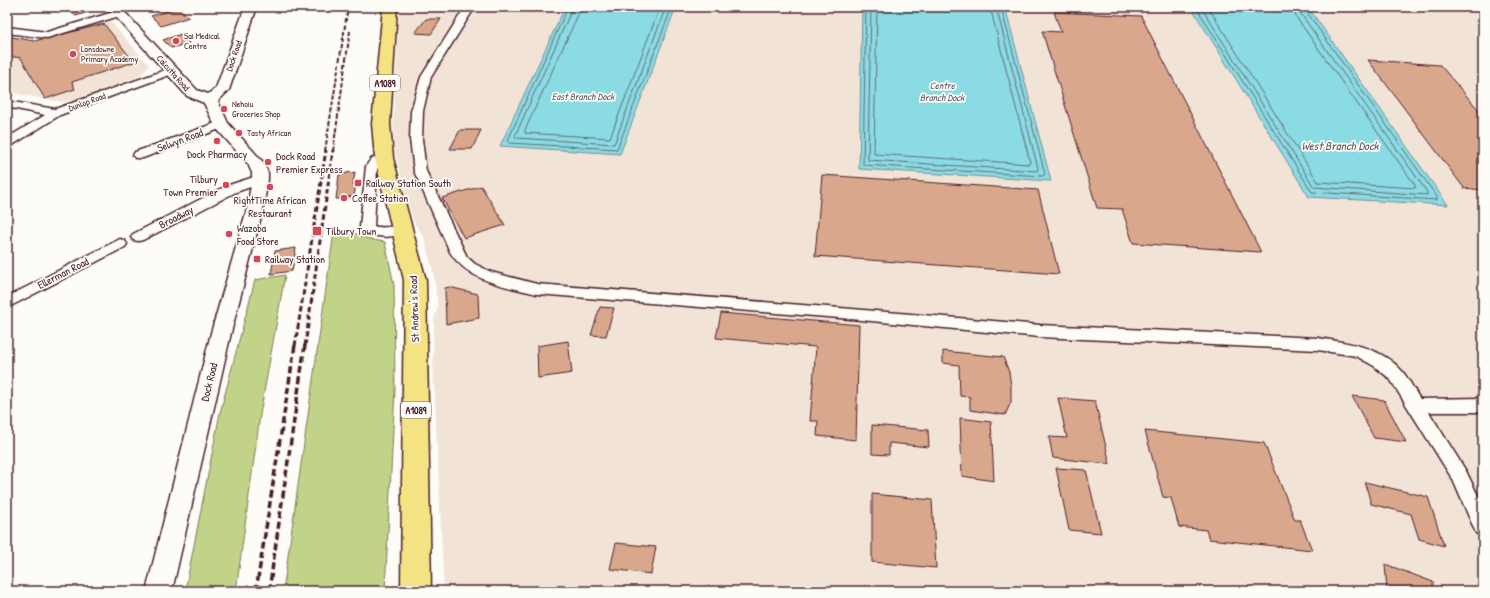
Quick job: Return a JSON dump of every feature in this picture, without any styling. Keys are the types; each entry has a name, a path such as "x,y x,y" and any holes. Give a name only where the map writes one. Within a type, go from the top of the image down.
{"highway":[{"name":"St Andrew's Road","path":"390,7 382,124 384,158 416,280 416,591"}],"street":[{"name":"Dock Road","path":"210,100 222,90 251,7"},
{"path":"470,7 426,76 417,111 416,139 420,171 457,252 470,267 497,279 537,288 1032,330 1318,344 1360,351 1380,362 1396,375 1414,406 1460,476 1483,527"},
{"name":"Calcutta Road","path":"116,10 192,94 210,100"},
{"path":"7,30 47,35 116,10"},
{"name":"Dunlop Road","path":"7,143 56,113 171,71"},
{"path":"210,100 221,125 255,162 260,176"},
{"path":"7,104 56,113"},
{"name":"Selwyn Road","path":"139,155 221,125"},
{"path":"384,158 376,160 372,163 367,227 368,229 380,233 402,230"},
{"name":"Dock Road","path":"159,591 221,333 255,209 260,176"},
{"name":"Broadway","path":"138,237 231,189 260,176"},
{"name":"Ellerman Road","path":"7,303 120,244"},
{"path":"1414,406 1483,405"}],"shaded area":[{"path":"399,7 1483,7 1483,591 444,591 433,360 434,319 438,308 433,270 424,237 413,221 395,154 393,127"},
{"name":"Lansdowne Primary Academy","path":"110,21 149,65 140,76 80,100 61,102 7,92 7,38 33,43"}],"green space":[{"path":"350,230 358,235 385,242 394,285 395,390 385,591 283,591 334,232"},
{"path":"285,275 260,415 236,591 185,591 220,413 255,280"}],"water":[{"name":"East Branch Dock","path":"565,7 676,7 620,154 500,146"},
{"name":"Centre Branch Dock","path":"862,7 1005,7 1051,181 859,169"},
{"name":"West Branch Dock","path":"1191,7 1308,7 1448,205 1309,197"}],"building":[{"path":"63,7 90,7 94,10 76,16"},
{"path":"178,8 189,17 161,26 151,16"},
{"path":"1054,12 1141,16 1261,252 1133,243 1122,209 1097,208 1042,31 1061,32"},
{"path":"426,19 441,19 431,34 415,33"},
{"name":"Lansdowne Primary Academy","path":"104,24 134,62 72,82 75,89 45,99 21,58 7,56 7,36 34,41"},
{"name":"Sai Medical Centre","path":"181,34 189,43 171,48 163,40"},
{"path":"1368,60 1440,65 1483,115 1483,190 1464,188"},
{"path":"460,130 481,130 472,149 450,149"},
{"name":"Tilbury Town","path":"355,172 353,185 356,184 354,196 348,197 348,199 336,199 339,175"},
{"path":"822,175 1038,190 1059,274 815,256"},
{"path":"481,186 505,225 464,238 442,198"},
{"name":"Tilbury Town","path":"296,248 292,271 271,274 275,251"},
{"path":"449,287 478,294 479,318 446,324 445,288"},
{"path":"600,307 614,308 606,336 591,335"},
{"path":"721,313 859,325 856,440 817,436 818,421 810,421 816,347 716,338"},
{"path":"568,341 572,373 538,378 537,346"},
{"path":"943,351 1003,357 1009,372 1011,386 1011,402 1005,415 970,410 970,397 960,396 959,365 943,363"},
{"path":"1352,396 1384,400 1406,442 1374,438"},
{"path":"1058,398 1095,401 1110,464 1053,458 1049,437 1067,438"},
{"path":"960,418 991,422 994,481 962,476"},
{"path":"872,425 928,430 929,447 889,443 889,455 872,454"},
{"path":"1145,431 1264,443 1295,520 1300,520 1312,550 1209,539 1206,530 1179,527 1171,498 1163,497"},
{"path":"1056,468 1086,470 1101,533 1069,530"},
{"path":"1365,482 1428,497 1444,546 1419,539 1411,514 1371,504"},
{"path":"872,494 932,500 936,568 872,562"},
{"path":"616,543 656,547 651,574 610,569"},
{"path":"1385,564 1433,582 1433,591 1387,591"}],"railway":[{"path":"325,151 348,7"},
{"path":"333,151 350,31"},
{"path":"295,346 326,150"},
{"path":"305,346 333,150"},
{"path":"256,591 295,345"},
{"path":"269,591 305,345"}],"place":[{"name":"Sai Medical Centre","path":"176,41"},
{"name":"Lansdowne Primary Academy","path":"73,54"},
{"name":"Nehoiu Groceries Shop","path":"224,109"},
{"name":"Tasty African","path":"239,133"},
{"name":"Dock Pharmacy","path":"217,141"},
{"name":"Dock Road Premier Express","path":"268,162"},
{"name":"Railway Station South","path":"358,183"},
{"name":"Tilbury Town Premier","path":"226,185"},
{"name":"RightTime African Restaurant","path":"270,187"},
{"name":"Coffee Station","path":"344,198"},
{"name":"Tilbury Town","path":"317,231"},
{"name":"Wazoba Food Store","path":"229,234"},
{"name":"Railway Station","path":"257,259"}]}
